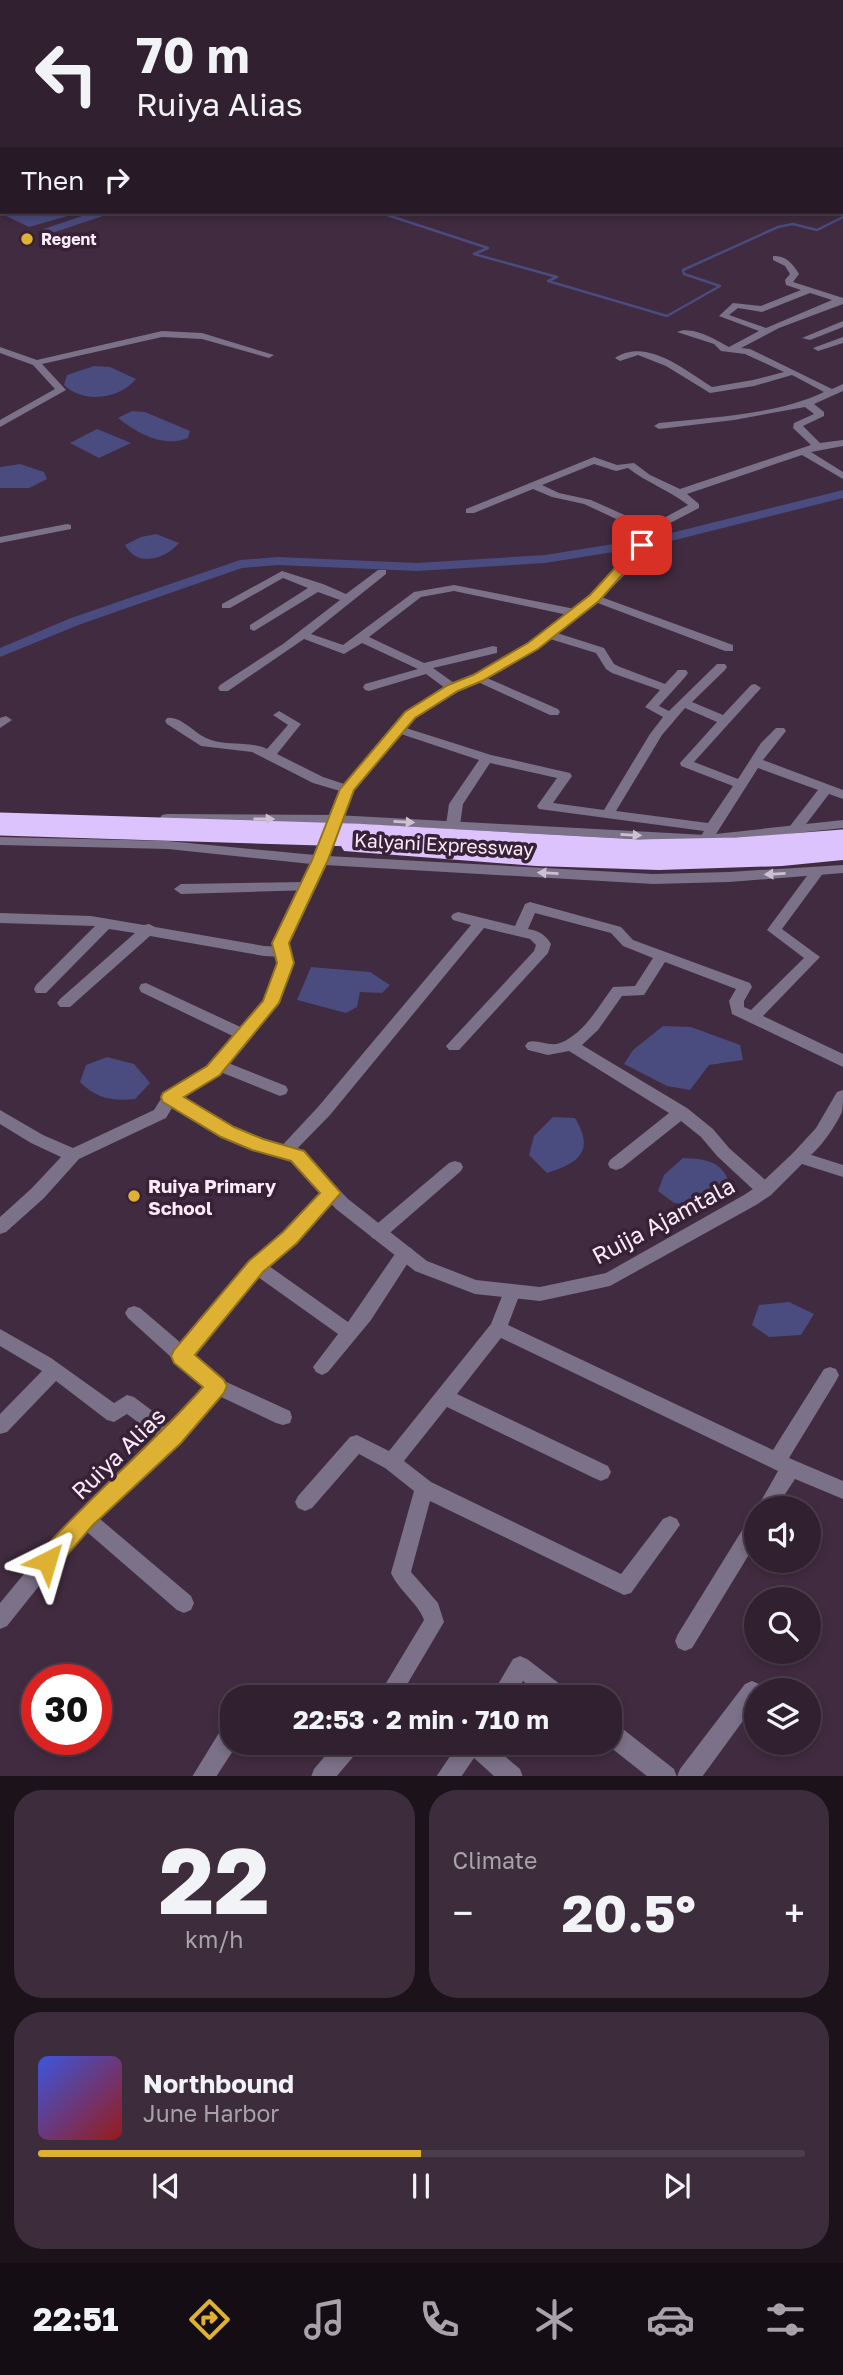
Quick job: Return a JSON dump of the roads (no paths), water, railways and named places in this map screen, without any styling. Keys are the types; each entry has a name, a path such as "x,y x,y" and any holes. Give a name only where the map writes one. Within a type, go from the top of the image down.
{"highway":[{"name":"Kalyani Expressway","path":"0,827 354,835 639,851 738,849 843,841"},
{"name":"Kalyani Expressway","path":"0,827 556,859 708,863 843,853"}],"street":[{"path":"776,258 788,264 795,274 788,282 842,300"},
{"path":"767,331 723,316 736,305 760,309 809,290"},
{"path":"730,350 767,331 842,300"},
{"path":"807,338 843,324"},
{"path":"682,332 717,342 723,348 747,351 831,392"},
{"path":"36,363 162,334 202,336 269,355"},
{"path":"818,348 843,340"},
{"path":"0,349 36,363 61,390 0,424"},
{"path":"620,359 638,352 669,364 710,390 754,383 793,372"},
{"path":"659,426 734,418 807,404 843,387"},
{"path":"807,404 821,414 797,427 818,446"},
{"path":"679,493 818,446 843,443"},
{"path":"803,451 843,476"},
{"path":"0,1227 38,1193 73,1155 160,1114 170,1097 218,1065 271,1003 286,963 280,943 322,855 347,789 410,715 453,688 478,678 533,646 594,598 645,537 695,506 679,493 646,477 630,465 616,468 596,460 470,511"},
{"path":"533,485 556,495 587,502 645,537"},
{"path":"0,540 67,527"},
{"path":"225,688 304,635 383,572"},
{"path":"226,606 282,574 320,586 348,599"},
{"path":"254,627 320,586"},
{"path":"304,635 344,650 418,594 454,588 577,613"},
{"path":"594,598 729,648"},
{"path":"547,634 600,651 616,670 668,689"},
{"path":"361,638 425,668 453,688"},
{"path":"369,687 425,668 493,650"},
{"path":"607,815 656,734 670,716 721,667"},
{"path":"670,716 651,708 682,673"},
{"path":"478,678 554,712"},
{"path":"740,784 686,763 755,688"},
{"path":"683,703 724,720"},
{"path":"268,756 295,724 279,715"},
{"path":"171,721 205,743 255,748 318,780 347,789"},
{"path":"398,729 487,758 565,776 544,806 709,833 755,762 780,731"},
{"path":"453,824 456,804 487,758"},
{"path":"755,762 843,795"},
{"path":"795,829 825,789"},
{"name":"Kalyani Expressway","path":"0,814 336,819 709,833 843,824"},
{"name":"Kalyani Expressway","path":"0,841 168,845 653,879 843,869"},
{"path":"752,1018 813,957 774,930 817,872"},
{"path":"181,889 306,887"},
{"path":"520,932 530,906 616,930 628,943 746,987 736,1006 752,1018 843,1061"},
{"path":"454,1046 541,953 544,944 535,935 457,917"},
{"path":"0,918 107,923 254,950 283,952"},
{"path":"41,989 107,923"},
{"path":"284,1152 324,1111 480,923"},
{"path":"65,1003 149,929"},
{"path":"533,1046 553,1051 592,1031 618,991 639,991 662,955"},
{"path":"146,988 244,1035"},
{"path":"569,1044 681,1112 707,1133 723,1152 765,1190"},
{"path":"218,1065 280,1090"},
{"name":"Ruija Ajamtala","path":"170,1097 228,1132 297,1156 332,1193 421,1266 475,1287 540,1294 610,1279 765,1190 822,1132 843,1096"},
{"path":"617,1164 681,1112"},
{"path":"0,1116 37,1139 73,1155"},
{"path":"799,1157 843,1171"},
{"path":"379,1233 455,1167"},
{"path":"181,1356 256,1267 290,1237 332,1193"},
{"path":"321,1367 350,1333 405,1253"},
{"path":"256,1267 350,1333"},
{"path":"391,1462 498,1328 512,1291"},
{"path":"134,1313 216,1386 283,1417"},
{"path":"498,1328 843,1490"},
{"path":"0,1337 55,1370 114,1413 127,1404 173,1437"},
{"path":"0,1426 55,1370"},
{"path":"771,1496 784,1464 830,1375"},
{"name":"Ruiya Alias","path":"0,1619 85,1518 173,1437 216,1386"},
{"path":"443,1396 601,1472"},
{"path":"305,1502 357,1443 391,1462 424,1488 624,1586 670,1525"},
{"path":"395,1685 435,1622 431,1609 406,1586 401,1573 424,1488"},
{"path":"85,1518 184,1603"},
{"path":"685,1641 744,1545"},
{"path":"508,1685 520,1666 545,1685"},
{"path":"688,1776 744,1702"},
{"path":"622,1742 666,1776"},
{"path":"203,1776 220,1750"},
{"path":"322,1776 340,1755"},
{"path":"447,1776 463,1755"},
{"path":"487,1755 512,1776"}],"water":[{"path":"2,214 71,214 71,215 29,227"},
{"path":"88,214 109,214 52,233 38,231"},
{"path":"94,366 110,367 136,379 121,391 101,397 81,395 64,385 67,375"},
{"path":"132,411 145,412 190,431 188,438 170,441 143,434 118,418"},
{"path":"97,429 131,443 99,458 70,443"},
{"path":"20,464 44,472 47,479 29,488 0,488 0,467"},
{"path":"156,534 179,543 167,553 152,559 137,557 125,545 141,537"},
{"path":"311,967 370,972 390,985 382,993 360,992 357,1007 346,1013 297,1000"},
{"path":"663,1026 691,1027 740,1045 743,1060 709,1065 690,1090 667,1086 624,1064 633,1050"},
{"path":"107,1057 134,1064 150,1083 135,1099 105,1098 80,1082 86,1065"},
{"path":"553,1117 575,1118 584,1139 580,1154 575,1160 547,1173 529,1155 534,1136"},
{"path":"683,1158 704,1160 717,1165 729,1183 699,1206 674,1203 658,1191 664,1175"},
{"path":"789,1302 814,1314 801,1335 769,1337 752,1325 759,1305"}],"waterway":[{"path":"384,214 488,248 474,254 557,277 548,281 667,316 720,286 684,274 683,270 778,227 793,224 817,230 843,217"},
{"path":"0,653 76,621 240,564 278,561 417,567 545,559 651,542 843,494"}],"place":[{"name":"Regent","path":"27,239"},
{"name":"Ruiya Primary School","path":"134,1196"}]}
